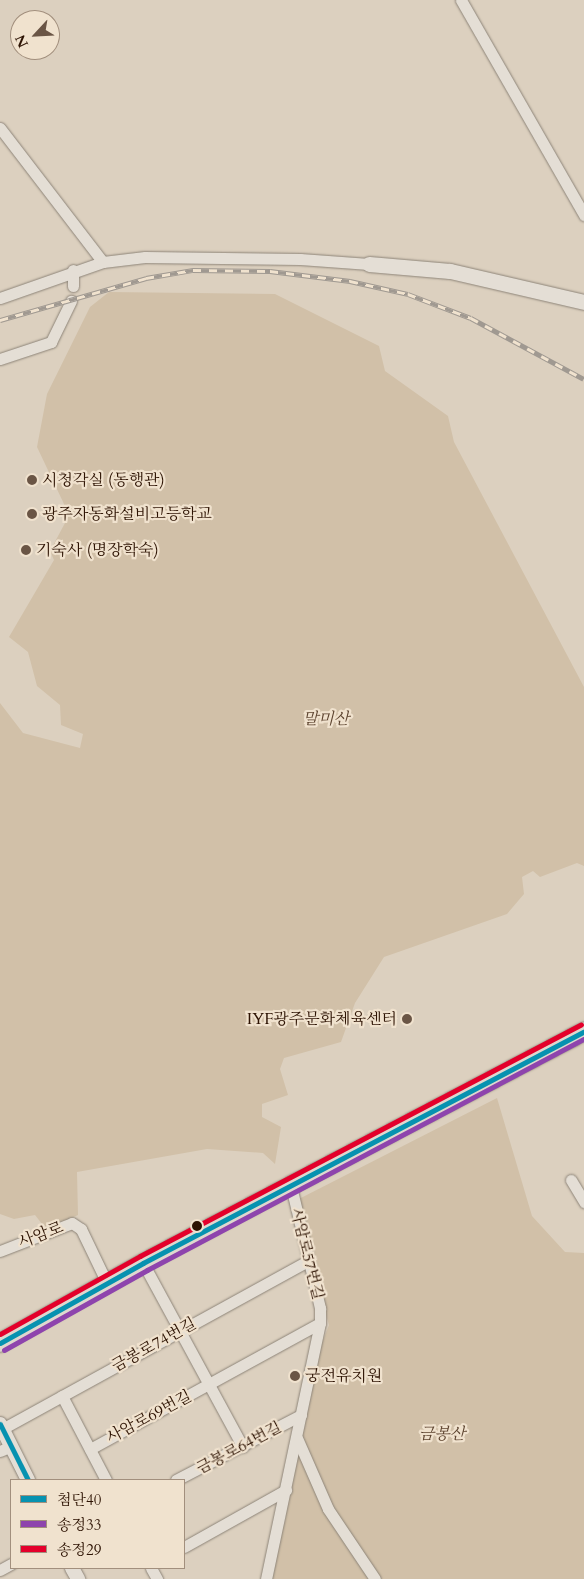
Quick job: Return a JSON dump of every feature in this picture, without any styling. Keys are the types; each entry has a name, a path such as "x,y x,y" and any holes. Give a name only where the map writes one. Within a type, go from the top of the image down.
{"main road":[{"path":"369,264 450,271 584,302"},
{"path":"0,1344 143,1263 584,1031"}],"street":[{"path":"461,0 584,215"},
{"path":"0,128 103,262"},
{"path":"0,298 73,270 103,262 200,256 369,264"},
{"path":"73,270 73,286"},
{"path":"0,359 51,342 71,301"},
{"path":"571,1180 584,1202"},
{"name":"사암로57번길","path":"266,1579 320,1324 320,1308 306,1262 291,1186"},
{"name":"사암로","path":"0,1251 72,1223 81,1229 107,1283"},
{"name":"금봉로74번길","path":"1,1426 62,1396 306,1262"},
{"name":"사암로69번길","path":"143,1263 242,1447"},
{"name":"사암로57번길","path":"209,1385 320,1324"},
{"name":"사암로69번길","path":"90,1449 209,1385"},
{"path":"62,1396 105,1479"},
{"name":"금봉로64번길","path":"178,1479 302,1415"},
{"path":"1,1426 6,1449 27,1479"},
{"path":"297,1438 328,1509 375,1579"},
{"path":"185,1546 286,1490"}],"green space":[{"name":"말미산","path":"109,292 275,294 379,346 385,371 448,416 454,442 584,687 584,866 577,863 540,877 533,871 522,877 524,894 507,914 384,957 355,1003 341,1042 284,1058 280,1069 288,1095 262,1104 262,1117 281,1127 275,1164 263,1153 207,1149 77,1172 78,1215 46,1229 35,1215 14,1219 0,1214 0,703 23,733 80,748 83,734 61,725 60,705 37,686 28,652 9,637 54,560 50,551 65,523 64,504 37,447 47,394 90,307"},
{"name":"금봉산","path":"497,1098 532,1216 565,1252 584,1253 584,1579 266,1579 286,1518 286,1490 310,1374 329,1325 293,1202"}],"railway":[{"path":"0,320 146,278 193,270 270,271 350,281 408,294 471,318 584,379"}],"transit line":[{"name":"송정29","path":"0,1334 140,1256 581,1024"},
{"name":"첨단40","path":"0,1343 143,1263 584,1031"},
{"name":"송정33","path":"4,1350 147,1270 584,1039"},
{"name":"첨단40","path":"0,1424 28,1479"}],"place":[{"name":"시청각실 (동행관)","path":"32,480"},
{"name":"광주자동화설비고등학교","path":"32,514"},
{"name":"기숙사 (명장학숙)","path":"26,550"},
{"name":"IYF광주문화체육센터","path":"407,1019"},
{"name":"궁전유치원","path":"295,1376"}]}
